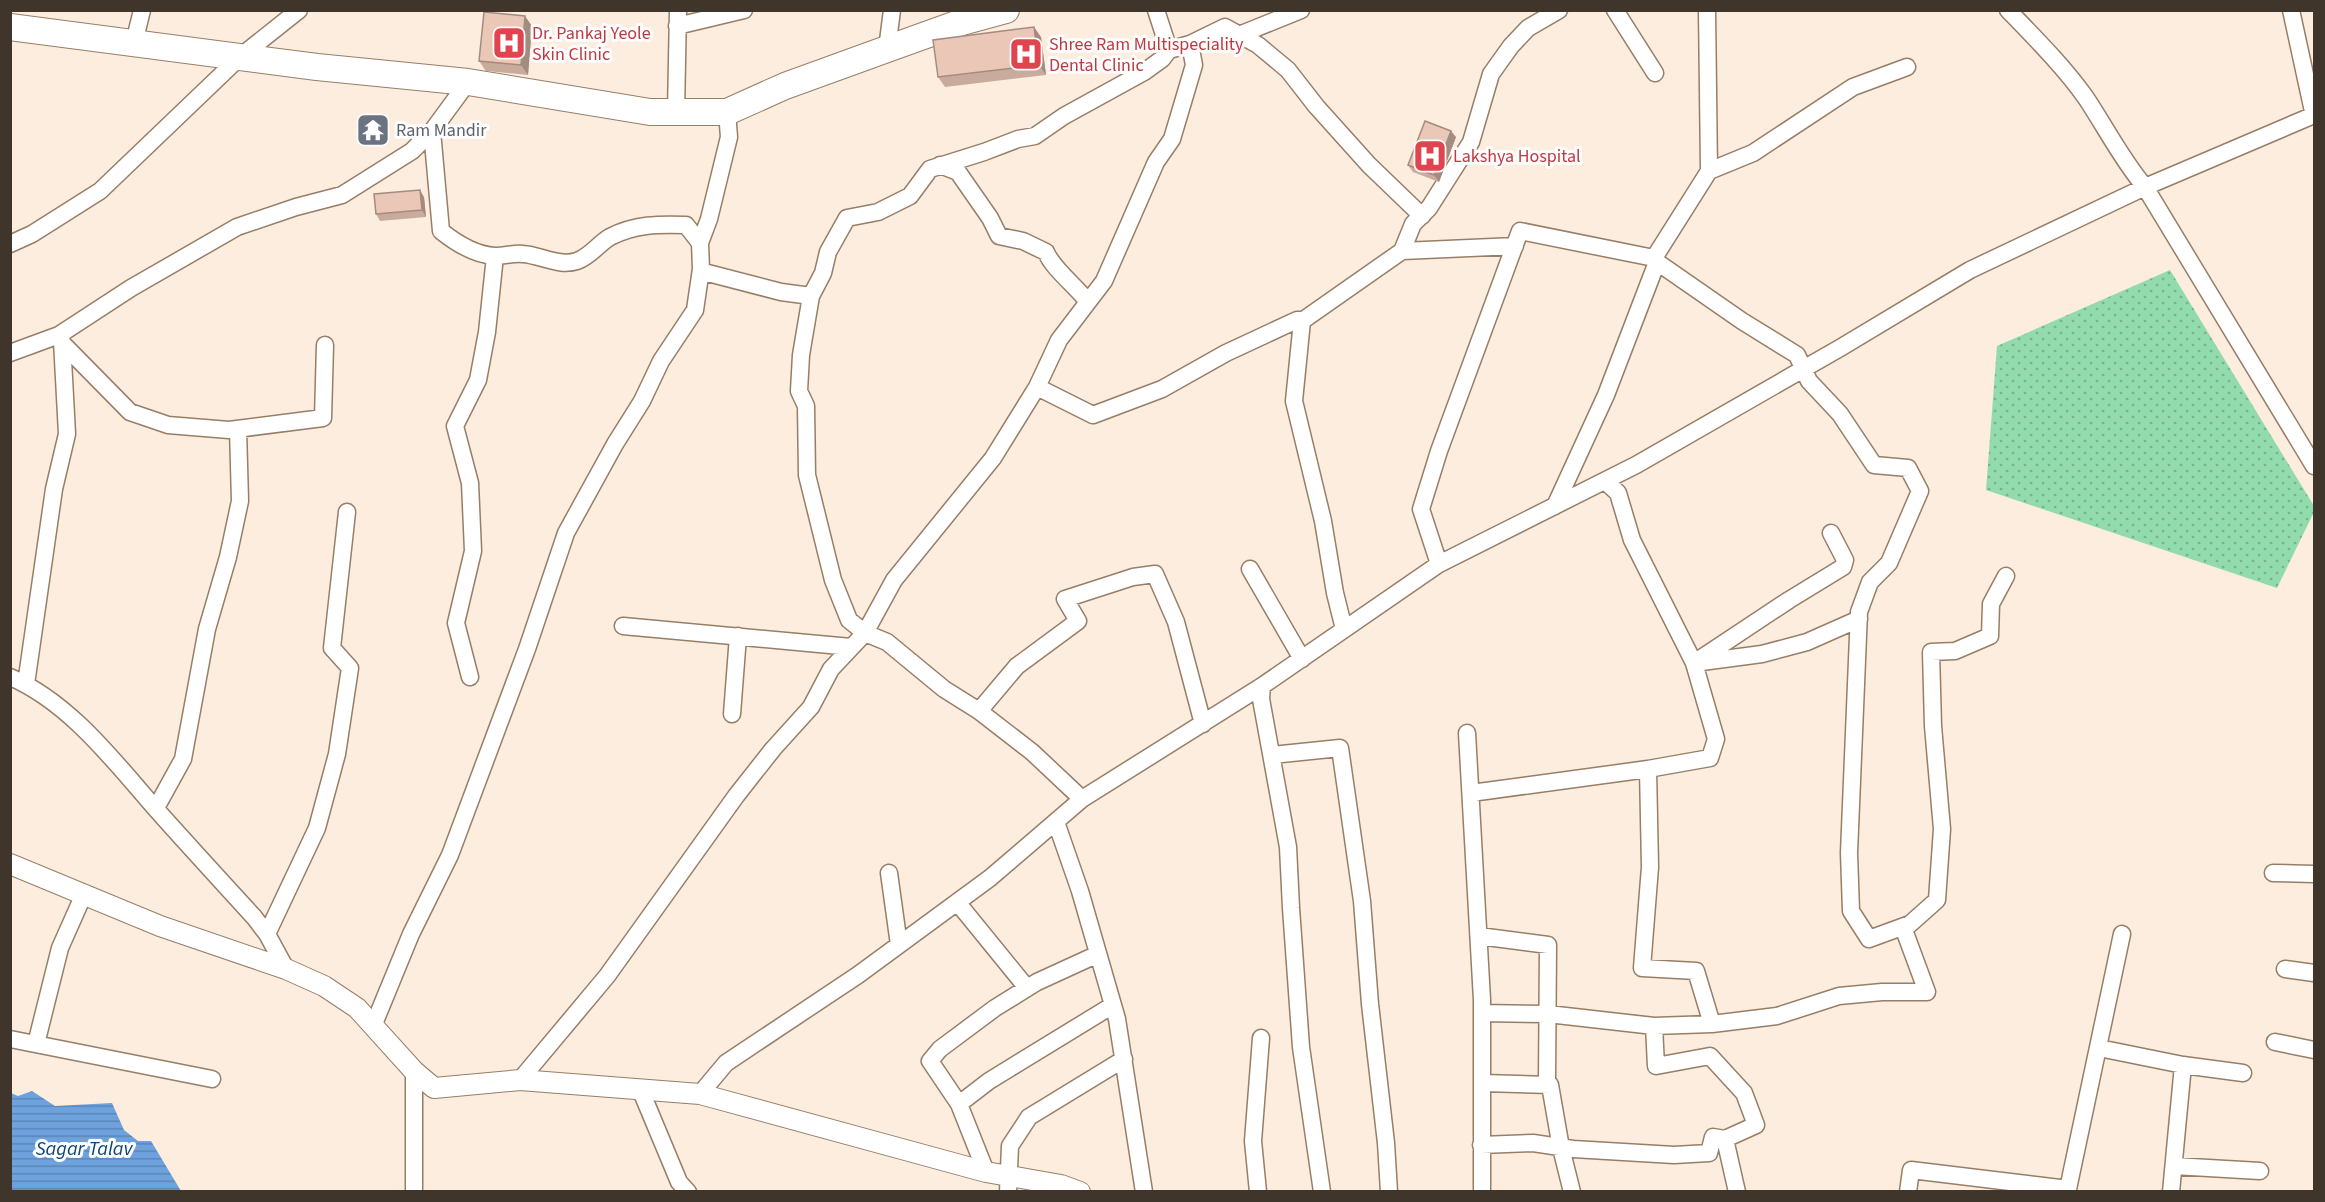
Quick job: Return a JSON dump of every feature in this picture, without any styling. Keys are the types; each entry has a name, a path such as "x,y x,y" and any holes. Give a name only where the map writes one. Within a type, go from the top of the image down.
{"main road":[{"path":"10,27 240,57 468,82 650,112 727,112 785,87 887,49 962,22 1006,10"}],"street":[{"path":"134,43 142,10"},
{"path":"10,244 32,234 100,191 240,57 299,10"},
{"path":"676,112 678,18 744,10"},
{"path":"887,49 892,10"},
{"path":"1156,10 1168,50"},
{"path":"1239,35 1301,10"},
{"path":"1344,629 1323,521 1294,401 1302,321 1402,250 1413,224 1429,208 1471,142 1491,74 1511,46 1528,28 1559,10"},
{"path":"1615,10 1654,73"},
{"path":"1555,506 1606,394 1655,260 1709,171 1707,10"},
{"path":"2008,10 2085,97 2129,169 2145,187 2314,466"},
{"path":"700,1094 726,1063 858,975 990,878 1082,799 1262,686 1439,564 1636,465 1970,270 2145,187 2314,116 2291,10"},
{"path":"1082,799 1032,752 979,711 944,689 887,642 865,633 849,620 833,580 807,475 806,406 798,391 801,354 811,296 823,273 828,252 847,218 878,212 910,195 930,169 984,153 1018,139 1035,136 1064,116 1144,72 1162,59 1168,50 1190,44 1225,27 1258,45 1288,70 1316,106 1369,165 1422,216"},
{"path":"520,1080 607,976 736,796 773,749 811,707 831,669 865,633 894,580 993,458 1037,387 1059,340 1104,281 1152,170 1172,140 1194,65 1190,44"},
{"path":"1709,171 1753,153 1853,87 1907,67"},
{"path":"10,353 61,339 131,288 237,227 296,207 342,195 412,151 432,131 468,82"},
{"path":"374,1024 411,934 450,855 527,649 566,533 615,444 642,401 660,361 695,310 701,269 700,243 709,219 729,136 727,112"},
{"path":"432,131 441,231 473,251 495,256 524,254 549,261 574,262 590,255 608,238 634,227 656,224 686,225 700,243"},
{"path":"940,165 958,172 990,218 999,236 1023,241 1046,252 1050,264 1075,286 1088,302"},
{"path":"1439,564 1421,509 1439,451 1520,231 1655,260 1742,321 1797,355 1809,381 1840,414 1874,465 1908,468 1920,491 1889,562 1870,582 1859,612 1849,853 1851,911 1869,939 1910,924 1937,900 1942,829 1933,726 1930,652 1955,651 1990,636 1991,604 2006,576"},
{"path":"1402,250 1515,246"},
{"path":"470,677 456,623 473,551 470,483 455,426 478,380 487,332 495,256"},
{"path":"701,269 704,272 781,292 811,296"},
{"path":"1037,387 1093,415 1162,389 1226,353 1298,320 1304,320"},
{"path":"61,339 130,412 168,425 238,429 323,418 325,345"},
{"path":"61,339 67,434 52,500 18,680 61,707 156,808 267,934 286,969"},
{"path":"156,808 183,759 207,628 236,523 240,501 238,429"},
{"path":"1471,793 1648,769 1710,758 1716,739 1695,663 1632,540 1618,493 1605,481"},
{"path":"267,934 316,828 337,754 350,668 332,648 347,512"},
{"path":"1695,663 1843,567 1845,560 1831,533"},
{"path":"1250,569 1302,659"},
{"path":"979,711 1017,666 1078,621 1065,599 1133,578 1155,574 1176,622 1203,724"},
{"path":"1695,663 1762,654 1807,642 1859,619"},
{"path":"623,626 851,647"},
{"path":"732,714 738,636"},
{"path":"1262,686 1261,699 1288,847 1290,908 1301,1047 1322,1191"},
{"path":"1467,733 1482,1013 1481,1145 1484,1176 1482,1191"},
{"path":"1272,755 1340,748 1362,901 1389,1191"},
{"path":"1648,769 1650,867 1642,968 1696,972 1712,1024"},
{"path":"1056,822 1080,891 1096,955 1113,1005 1124,1059 1144,1191"},
{"path":"10,864 160,926 286,969 324,986 357,1008 374,1024 414,1071 434,1088 520,1080 700,1094 986,1172 1009,1184 1061,1185 1080,1191"},
{"path":"889,873 899,945"},
{"path":"2273,873 2314,874"},
{"path":"36,1044 60,948 84,894"},
{"path":"957,902 1027,988"},
{"path":"1482,1013 1548,1014 1654,1026 1712,1024 1777,1016 1839,996 1882,992 1927,992 1903,927"},
{"path":"1908,1191 1911,1170 2068,1189 2122,934"},
{"path":"1479,936 1548,945 1547,1081 1550,1085 1561,1148 1572,1191"},
{"path":"986,1172 959,1104 930,1061 940,1049 1027,988 1096,955"},
{"path":"2285,969 2314,973"},
{"path":"959,1104 989,1081 1113,1005"},
{"path":"1481,1145 1533,1143 1561,1148 1685,1155 1709,1153 1713,1137 1725,1139 1756,1125 1744,1093 1710,1056 1656,1066 1654,1026"},
{"path":"1258,1191 1253,1142 1261,1038"},
{"path":"10,1039 212,1079"},
{"path":"2275,1042 2314,1050"},
{"path":"2099,1048 2183,1065 2243,1073"},
{"path":"1009,1184 1010,1146 1029,1117 1124,1059"},
{"path":"2172,1191 2183,1065"},
{"path":"414,1071 414,1191"},
{"path":"1483,1083 1550,1085"},
{"path":"641,1091 679,1182 688,1191"},
{"path":"1725,1139 1737,1191"},
{"path":"2174,1166 2260,1171"}],"green space":[{"path":"2170,270 2314,506 2314,512 2277,588 1986,490 1997,346"}],"water":[{"name":"Sagar Talav","path":"32,1091 55,1106 112,1103 124,1130 138,1141 151,1141 181,1191 11,1191 11,1093 18,1096"}],"building":[{"path":"484,12 525,16 521,65 479,61"},
{"path":"1034,27 1039,65 938,77 933,40"},
{"path":"1425,121 1451,131 1434,175 1408,165"},
{"path":"420,190 422,210 376,214 374,194"}],"place":[{"name":"Dr. Pankaj Yeole Skin Clinic","path":"509,43"},
{"name":"Shree Ram Multispeciality Dental Clinic","path":"1026,54"},
{"name":"Ram Mandir","path":"373,130"},
{"name":"Lakshya Hospital","path":"1430,156"}]}
